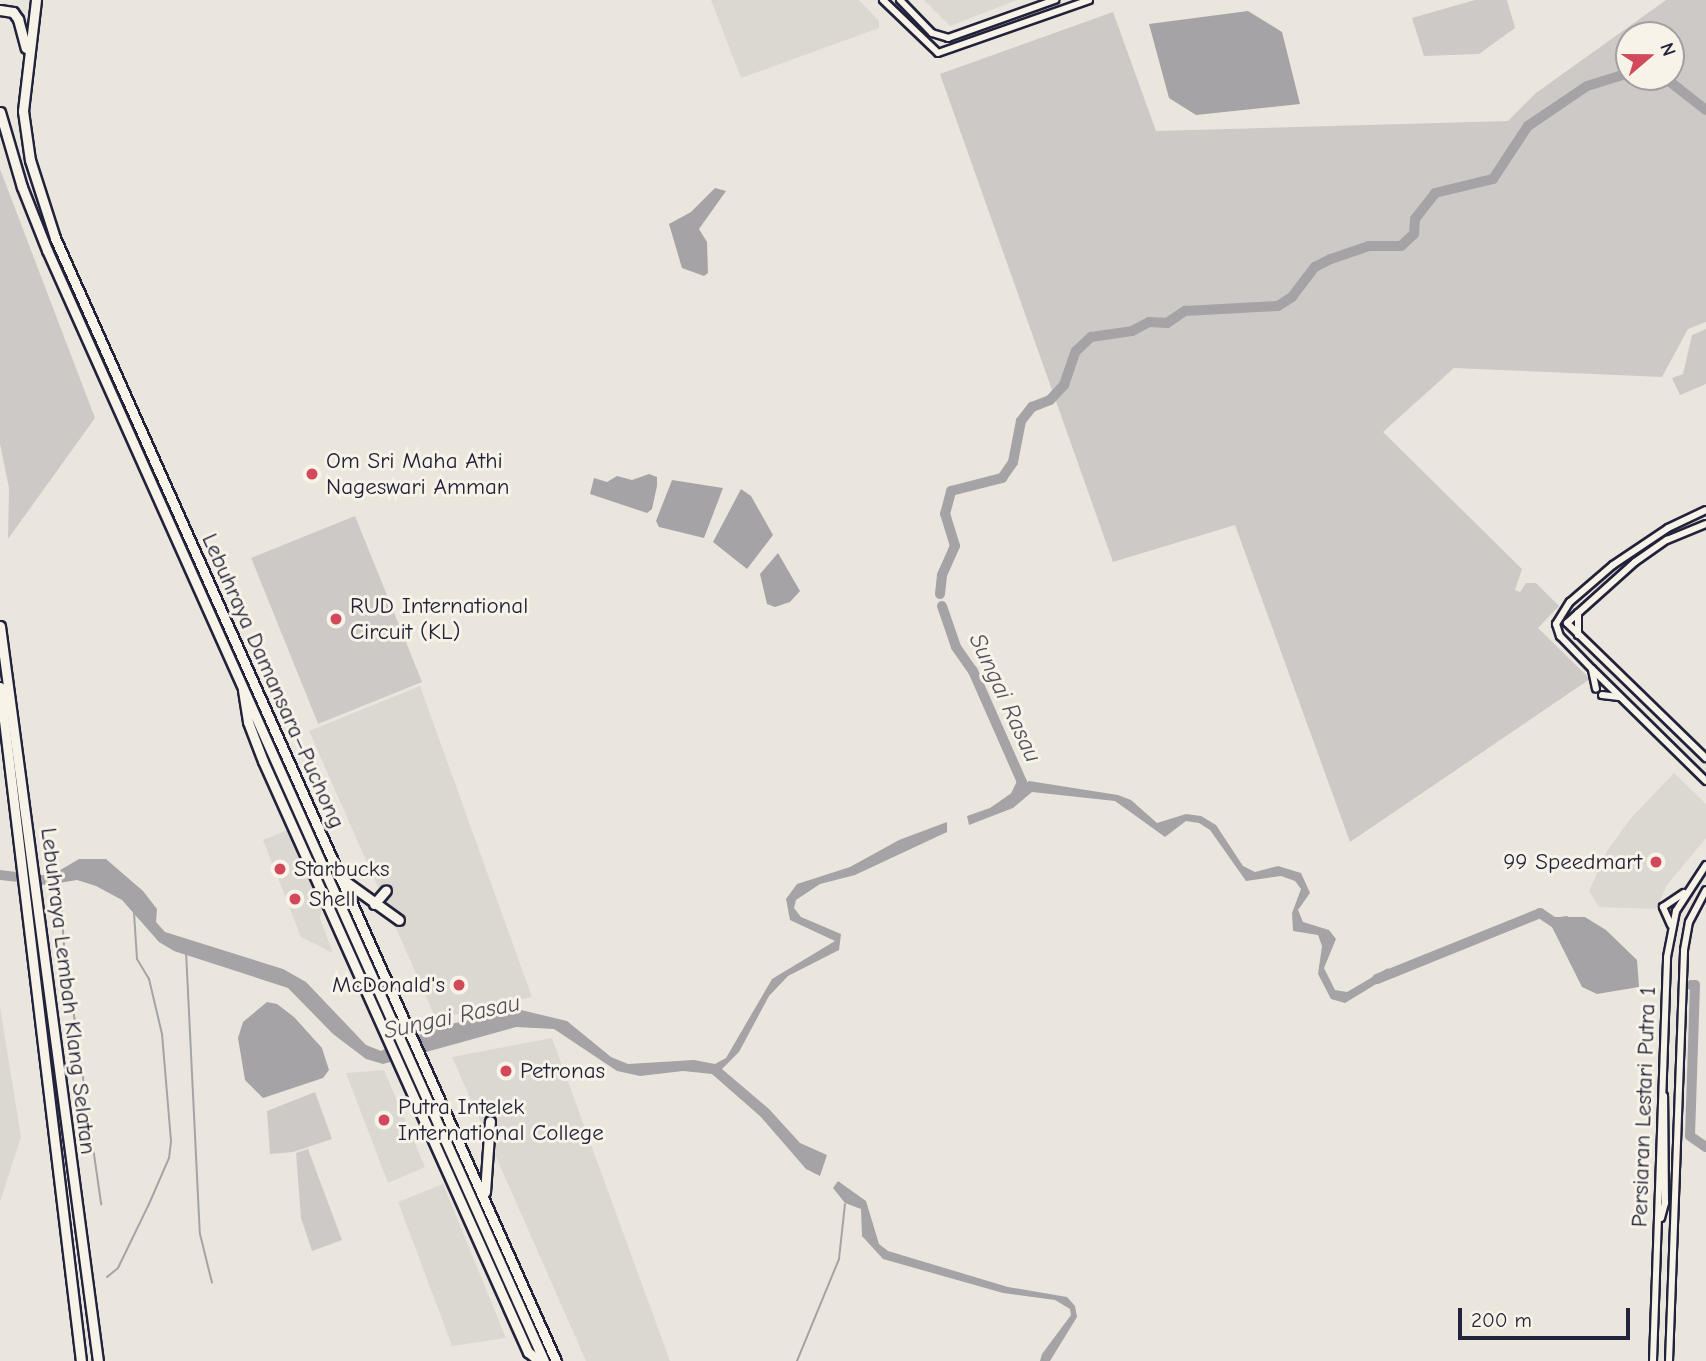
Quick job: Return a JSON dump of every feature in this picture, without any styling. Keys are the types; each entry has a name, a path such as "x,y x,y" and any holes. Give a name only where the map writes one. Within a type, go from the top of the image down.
{"highway":[{"name":"Lebuhraya Damansara–Puchong","path":"36,0 27,57 23,111 28,147 55,238 410,1027 556,1361"},
{"path":"0,10 13,12 18,19 27,57"},
{"name":"Lebuhraya Damansara–Puchong","path":"0,111 22,187 47,250 542,1361"},
{"name":"Lebuhraya Lembah Klang Selatan","path":"0,626 98,1361"},
{"name":"Lebuhraya Lembah Klang Selatan","path":"0,687 81,1361"},
{"path":"243,687 245,712 263,761 528,1352 542,1361"},
{"path":"341,878 399,920"},
{"path":"374,904 386,890"},
{"path":"486,1204 483,1178 490,1121"}],"street":[{"path":"883,0 938,53 1089,0"},
{"path":"900,0 932,33 947,38 1055,0"},
{"path":"1556,624 1570,602 1614,565 1668,528 1706,510"},
{"path":"1556,624 1567,623 1581,608 1667,540 1706,524"},
{"path":"1578,635 1576,621 1581,608"},
{"path":"1567,623 1706,758"},
{"path":"1556,624 1560,636 1706,781"},
{"path":"1592,669 1595,689"},
{"path":"1602,695 1619,697"},
{"name":"Persiaran Lestari Putra 1","path":"1653,1361 1658,1226 1665,1203 1667,1142 1662,1079 1672,926 1685,891 1706,865"},
{"name":"Persiaran Lestari Putra 1","path":"1669,1361 1684,950 1689,922 1706,890"},
{"path":"1672,926 1663,907 1685,891"}],"shaded area":[{"path":"711,0 859,0 879,21 879,28 741,78"},
{"path":"924,0 1017,0 950,26"},
{"path":"1475,0 1507,0 1515,28 1479,54 1424,56 1412,18"},
{"path":"1666,0 1706,0 1706,322 1688,329 1662,377 1454,368 1383,432 1522,569 1515,590 1520,592 1526,583 1536,583 1559,606 1538,628 1590,679 1350,842 1235,525 1113,562 940,74 1113,12 1156,131 1508,121 1536,93 1615,36 1615,91 1685,91 1685,21 1637,21"},
{"path":"1248,11 1282,32 1300,104 1196,115 1169,98 1149,24"},
{"path":"0,169 95,418 8,539 9,488 0,444"},
{"path":"715,188 726,191 699,229 707,242 708,273 704,276 682,268 669,224 691,212"},
{"path":"1706,329 1706,384 1680,395 1672,378 1683,374 1692,335"},
{"path":"649,474 657,477 657,486 652,509 647,513 590,494 594,478 607,482 617,476 632,480"},
{"path":"672,480 723,488 704,538 659,527 656,521"},
{"path":"741,489 751,496 773,535 747,569 713,542"},
{"name":"RUD International Circuit (KL)","path":"355,516 422,682 318,724 251,558"},
{"path":"778,553 800,591 790,602 775,607 767,604 760,574"},
{"path":"420,686 532,997 436,1019 309,731"},
{"path":"1674,773 1706,804 1706,838 1667,885 1656,909 1599,907 1589,891 1607,851 1631,818"},
{"path":"1029,781 1118,795 1131,800 1157,823 1186,814 1201,816 1216,825 1243,866 1255,872 1278,866 1301,873 1310,893 1298,910 1303,922 1329,930 1336,939 1324,968 1335,990 1347,992 1388,968 1391,975 1345,1003 1331,999 1318,974 1322,946 1318,935 1293,931 1292,913 1301,889 1295,881 1281,876 1246,881 1210,830 1199,823 1186,821 1165,837 1115,801 1032,792 1013,808 969,825 967,816 990,808"},
{"path":"947,822 947,832 855,875 820,884 796,900 794,908 801,917 841,934 839,950 788,976 769,996 739,1052 722,1069 769,1109 800,1143 827,1155 820,1176 806,1169 761,1117 712,1074 683,1071 640,1076 617,1071 554,1029 516,1027 383,1064 366,1059 333,1034 288,988 174,951 159,942 122,900 96,886 77,880 47,885 0,880 0,870 50,876 79,859 106,859 143,891 157,909 156,922 165,932 283,969 306,982 366,1045 381,1051 420,1030 521,1010 567,1021 611,1057 628,1064 694,1060 715,1064 726,1058 772,979 835,941 790,920 786,899 797,884 850,867 899,840"},
{"path":"287,830 322,906 320,919 333,953 301,937 263,840"},
{"path":"1555,917 1585,917 1606,930 1637,960 1639,987 1597,994 1582,987 1551,925"},
{"path":"267,1002 277,1004 294,1017 322,1048 329,1070 323,1078 263,1098 245,1080 238,1038 243,1022"},
{"path":"0,1007 21,1137 0,1202"},
{"path":"552,1038 670,1361 586,1361 452,1057"},
{"name":"Putra Intelek International College","path":"384,1070 425,1167 388,1183 346,1073"},
{"path":"315,1092 332,1139 293,1152 270,1154 267,1111"},
{"path":"308,1149 342,1240 312,1251 301,1218 296,1153"},
{"path":"838,1181 866,1201 879,1244 888,1251 1008,1287 1067,1297 1075,1306 1077,1317 1050,1361 1040,1361 1042,1354 1071,1315 1070,1309 1055,1300 1003,1293 883,1259 862,1236 861,1209 845,1203 833,1188"},
{"path":"443,1184 506,1338 452,1346 398,1202"}],"waterway":[{"name":"Sungai Rasau","path":"940,594 942,575 955,546 945,514 951,491 1002,478 1013,462 1021,421 1032,407 1050,400 1064,385 1076,351 1091,337 1132,331 1149,322 1167,323 1185,311 1278,306 1292,297 1315,267 1331,259 1369,246 1401,246 1414,234 1415,219 1435,193 1493,179 1528,126 1587,86 1615,77"},
{"name":"Sungai Rasau","path":"1682,91 1706,110"},
{"name":"Sungai Rasau","path":"942,606 956,647 973,671 1022,782 1016,795"},
{"path":"60,883 64,946 101,1204"},
{"path":"107,1277 118,1268 149,1204 169,1158 171,1141 162,1034 149,979 137,959 134,912"},
{"path":"1377,979 1540,913 1555,923 1566,921"},
{"path":"186,951 200,1234 212,1283"},
{"path":"1691,985 1695,985 1690,1136 1706,1147"},
{"path":"797,1361 839,1259 845,1204"}],"place":[{"name":"Om Sri Maha Athi Nageswari Amman","path":"312,474"},
{"name":"RUD International Circuit (KL)","path":"336,619"},
{"name":"99 Speedmart","path":"1656,862"},
{"name":"Starbucks","path":"280,869"},
{"name":"Shell","path":"295,899"},
{"name":"McDonald's","path":"459,985"},
{"name":"Petronas","path":"506,1071"},
{"name":"Putra Intelek International College","path":"384,1120"}]}
